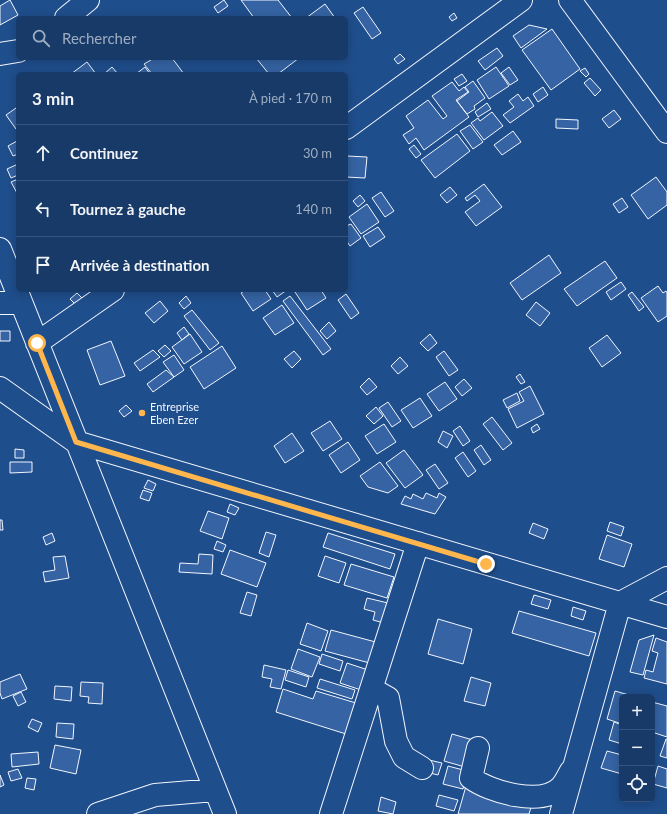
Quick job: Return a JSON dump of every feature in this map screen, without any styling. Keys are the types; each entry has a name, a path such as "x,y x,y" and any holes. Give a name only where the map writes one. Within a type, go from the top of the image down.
{"street":[{"path":"68,16 88,0"},
{"path":"348,127 521,0"},
{"path":"570,0 667,132"},
{"path":"0,54 16,51"},
{"path":"0,250 16,290"},
{"path":"17,292 224,814"},
{"path":"37,343 110,292"},
{"path":"0,303 21,303"},
{"path":"0,388 76,442 667,617"},
{"path":"331,814 418,544"},
{"path":"561,814 620,603 667,578"},
{"path":"372,689 388,698 396,741 404,757 422,768"},
{"path":"478,748 471,778 478,784 515,796 522,795 543,797 560,788 575,763"},
{"path":"98,814 155,795 215,790"}],"building":[{"path":"10,0 18,15 0,25 0,6"},
{"path":"224,0 228,6 218,13 214,7"},
{"path":"241,0 278,0 290,16 253,16"},
{"path":"325,4 334,16 309,16"},
{"path":"363,7 381,33 372,39 354,13"},
{"path":"454,13 457,18 452,21 449,17"},
{"path":"529,25 547,29 521,48 513,36"},
{"path":"552,29 580,69 551,90 522,50"},
{"path":"497,48 503,56 485,70 478,61"},
{"path":"400,54 405,59 398,64 394,59"},
{"path":"151,60 174,60 182,72 150,72 144,64"},
{"path":"258,60 296,60 281,72 267,72"},
{"path":"87,62 94,72 74,72"},
{"path":"112,67 116,72 106,72"},
{"path":"145,67 149,72 139,72"},
{"path":"496,67 509,86 489,99 477,80"},
{"path":"509,67 518,80 510,85 501,73"},
{"path":"585,68 589,74 586,77 580,71"},
{"path":"462,74 467,81 459,86 454,79"},
{"path":"590,78 601,90 595,96 584,83"},
{"path":"473,81 485,98 474,106 475,109 467,114 457,101 469,92 465,87"},
{"path":"452,82 459,91 464,87 468,92 456,100 469,117 424,150 416,138 409,144 403,135 414,128 406,116 428,100 443,119 447,116 432,96"},
{"path":"543,87 548,95 538,102 533,94"},
{"path":"518,94 523,101 528,97 534,106 510,123 503,115 514,107 509,101"},
{"path":"487,103 491,109 478,117 475,112"},
{"path":"16,108 16,129 6,115"},
{"path":"614,110 621,119 609,128 602,119"},
{"path":"492,112 503,126 484,140 471,123 478,118 480,121"},
{"path":"556,119 578,120 578,129 556,128"},
{"path":"470,125 483,142 473,149 460,131"},
{"path":"513,131 521,142 502,155 494,145"},
{"path":"457,134 470,151 435,178 421,160"},
{"path":"16,142 16,155 13,156 8,146"},
{"path":"414,145 421,154 416,158 409,149"},
{"path":"348,156 367,157 365,178 348,177"},
{"path":"16,165 16,176 11,178 7,169"},
{"path":"656,177 667,192 667,205 648,219 631,195"},
{"path":"16,180 16,191 11,182"},
{"path":"484,184 502,207 476,226 465,212 480,201 475,195 467,201 465,198"},
{"path":"450,187 457,195 447,203 440,195"},
{"path":"381,192 394,211 385,217 372,198"},
{"path":"360,195 365,201 358,207 353,201"},
{"path":"622,198 628,207 619,213 613,204"},
{"path":"367,204 379,222 361,234 349,217"},
{"path":"351,224 361,238 350,246 348,243 348,225"},
{"path":"378,227 385,237 370,247 363,236"},
{"path":"549,255 561,273 522,300 510,283"},
{"path":"605,261 617,278 577,306 564,289"},
{"path":"621,282 626,289 611,300 606,292"},
{"path":"658,286 663,293 666,291 667,293 667,316 658,322 641,298"},
{"path":"266,292 271,299 253,311 241,293"},
{"path":"273,292 284,292 277,297"},
{"path":"295,292 322,292 326,298 307,310"},
{"path":"632,292 644,307 639,311 628,295"},
{"path":"77,293 83,299 76,305 70,299"},
{"path":"346,294 359,313 351,319 338,300"},
{"path":"186,296 191,303 184,309 179,303"},
{"path":"290,296 331,349 323,355 283,301"},
{"path":"160,301 168,311 154,323 145,313"},
{"path":"536,302 550,313 540,326 526,315"},
{"path":"282,305 294,323 275,335 263,318"},
{"path":"192,310 219,343 210,350 184,316"},
{"path":"329,322 336,331 327,339 320,331"},
{"path":"184,327 189,334 182,340 177,333"},
{"path":"0,331 10,331 10,341 0,341"},
{"path":"190,334 202,352 184,364 172,347"},
{"path":"430,334 437,343 428,351 420,343"},
{"path":"607,335 621,353 602,367 589,348"},
{"path":"111,341 125,376 100,385 87,350"},
{"path":"165,345 171,351 164,357 158,351"},
{"path":"222,346 236,368 204,389 190,367"},
{"path":"153,350 160,357 140,371 134,363"},
{"path":"294,351 301,359 292,368 284,359"},
{"path":"444,351 458,370 449,376 436,357"},
{"path":"174,355 184,370 174,377 163,362"},
{"path":"400,357 408,366 398,374 391,366"},
{"path":"166,370 174,377 153,392 147,384"},
{"path":"520,374 525,382 521,384 516,377"},
{"path":"369,378 377,387 367,395 360,387"},
{"path":"464,379 472,388 462,396 455,387"},
{"path":"445,382 457,399 439,411 427,394"},
{"path":"530,386 544,414 517,428 508,409 524,401 519,392"},
{"path":"517,393 520,401 507,408 503,400"},
{"path":"420,398 432,416 413,428 401,410"},
{"path":"388,402 401,421 392,427 379,408"},
{"path":"126,405 132,411 124,417 119,411"},
{"path":"376,407 383,416 374,424 366,416"},
{"path":"492,417 512,443 503,450 483,424"},
{"path":"330,421 342,439 323,451 311,433"},
{"path":"384,424 396,442 377,454 365,436"},
{"path":"537,424 540,429 533,433 531,428"},
{"path":"460,426 470,441 463,446 453,431"},
{"path":"443,431 453,436 447,448 438,442"},
{"path":"292,433 304,451 285,463 274,446"},
{"path":"348,442 360,460 341,473 329,455"},
{"path":"481,445 491,460 484,465 474,450"},
{"path":"15,449 24,450 24,458 15,458"},
{"path":"404,450 423,475 405,488 386,463"},
{"path":"463,452 476,471 468,477 455,458"},
{"path":"10,462 32,462 32,472 10,473"},
{"path":"380,462 398,486 388,493 368,487 360,476"},
{"path":"435,464 448,483 439,489 426,470"},
{"path":"148,480 156,484 153,491 144,488"},
{"path":"143,490 152,493 149,501 140,498"},
{"path":"426,493 437,498 439,493 446,497 435,514 401,504 405,496 411,499 413,494 423,499"},
{"path":"230,504 239,508 235,515 227,512"},
{"path":"208,511 229,518 222,539 200,531"},
{"path":"0,520 2,520 3,530 0,530"},
{"path":"610,522 624,527 621,536 607,531"},
{"path":"533,523 548,529 544,539 529,533"},
{"path":"266,532 276,535 269,557 259,553"},
{"path":"52,533 55,541 46,545 43,537"},
{"path":"328,533 395,554 390,569 323,547"},
{"path":"607,535 632,544 624,567 599,559"},
{"path":"217,541 226,545 223,552 214,549"},
{"path":"230,550 266,563 257,587 221,574"},
{"path":"199,554 213,555 212,574 179,572 180,563 198,564"},
{"path":"65,556 69,578 45,582 43,572 55,570 53,557"},
{"path":"325,556 346,563 339,583 318,576"},
{"path":"351,564 394,577 387,598 344,585"},
{"path":"247,592 257,595 251,616 240,613"},
{"path":"534,595 551,600 548,609 531,604"},
{"path":"367,598 388,603 384,623 373,620 375,612 364,609"},
{"path":"573,607 586,611 583,620 571,616"},
{"path":"519,611 596,633 589,656 512,633"},
{"path":"438,619 472,629 463,664 428,654"},
{"path":"307,623 328,631 321,651 300,644"},
{"path":"331,630 383,644 377,665 325,651"},
{"path":"654,635 643,675 630,672 639,640"},
{"path":"656,638 667,642 667,684 644,678 646,670 653,672 658,653 652,651"},
{"path":"298,649 320,657 312,677 291,669"},
{"path":"322,654 343,661 340,671 319,664"},
{"path":"347,663 368,670 361,690 340,683"},
{"path":"264,665 286,670 281,689 270,687 272,679 262,677"},
{"path":"288,670 309,677 306,687 285,680"},
{"path":"20,674 27,689 2,699 0,693 0,682"},
{"path":"471,677 491,683 485,706 464,701"},
{"path":"320,679 355,690 352,699 317,688"},
{"path":"81,682 103,683 102,704 88,703 89,697 80,696"},
{"path":"55,686 72,687 71,701 54,699"},
{"path":"283,689 313,699 316,691 356,703 346,734 276,712"},
{"path":"615,691 626,694 619,694 619,723 607,719"},
{"path":"21,692 26,702 18,706 13,696"},
{"path":"655,703 667,706 667,737 655,733"},
{"path":"32,719 42,723 38,732 28,727"},
{"path":"614,722 619,724 619,743 609,740"},
{"path":"57,723 74,724 73,739 56,737"},
{"path":"452,734 473,740 465,767 444,761"},
{"path":"667,739 667,758 660,756"},
{"path":"55,745 81,750 76,774 50,768"},
{"path":"607,751 619,754 619,773 601,768"},
{"path":"38,752 39,764 12,767 11,754"},
{"path":"429,760 442,763 438,775 426,772"},
{"path":"448,766 467,771 463,789 443,784"},
{"path":"658,766 667,769 667,788 655,785 655,777"},
{"path":"18,769 22,778 11,781 8,772"},
{"path":"0,775 4,785 0,787"},
{"path":"27,778 36,779 34,790 25,788"},
{"path":"466,786 532,804 529,814 458,814"},
{"path":"439,795 458,800 454,811 436,806"},
{"path":"381,797 396,802 393,814 378,811"}],"place":[{"name":"Entreprise Eben Ezer","path":"142,413"}],"route":[{"path":"37,343 76,442 486,564"}]}
